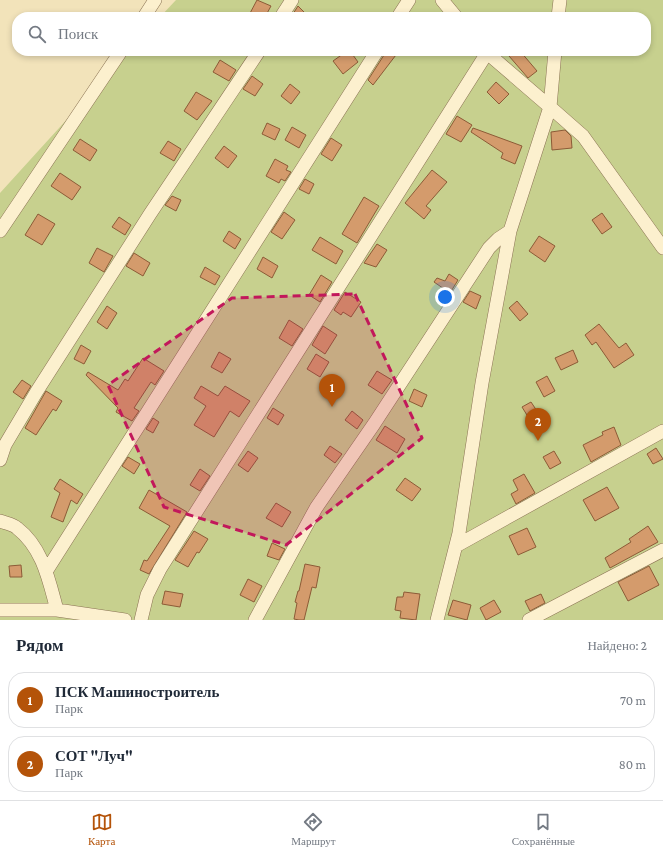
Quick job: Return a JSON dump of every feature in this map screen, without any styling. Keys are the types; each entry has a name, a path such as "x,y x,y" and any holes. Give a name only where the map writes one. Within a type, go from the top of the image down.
{"street":[{"path":"147,12 155,0"},
{"path":"284,12 292,0"},
{"path":"401,12 409,0"},
{"path":"442,0 452,12"},
{"path":"559,12 560,0"},
{"path":"0,231 118,56"},
{"path":"0,460 6,445 37,391 150,214 255,56"},
{"path":"47,570 374,56"},
{"path":"141,620 147,595 160,569 483,56"},
{"path":"491,56 583,136 663,248"},
{"path":"437,620 459,534 482,383 510,231 550,107 555,56"},
{"path":"254,620 316,508 374,424 489,248 498,239 510,231"},
{"path":"456,546 663,431"},
{"path":"0,521 17,527 35,546 47,570 57,610"},
{"path":"529,620 663,550"},
{"path":"0,610 57,610 126,620"}],"highlighted area":[{"path":"355,294 422,438 286,545 164,507 108,385 232,298"}],"green space":[{"path":"176,0 663,0 663,620 0,620 0,193 124,56 651,56 651,12 165,12"}],"building":[{"path":"257,0 271,6 268,12 251,12"},
{"path":"298,6 304,12 294,12"},
{"path":"340,56 354,56 358,62 343,74 333,61"},
{"path":"383,56 395,56 373,85 368,80"},
{"path":"509,56 524,56 537,71 528,78"},
{"path":"220,60 236,70 229,81 213,72"},
{"path":"252,76 263,84 255,96 243,89"},
{"path":"496,82 509,94 499,104 487,92"},
{"path":"290,84 300,92 291,104 281,96"},
{"path":"196,92 212,101 197,120 184,111"},
{"path":"457,116 472,125 461,142 446,134"},
{"path":"267,123 280,129 275,140 262,134"},
{"path":"292,127 306,135 299,148 285,140"},
{"path":"473,128 522,146 515,164 501,158 503,153 471,132"},
{"path":"565,130 571,136 572,148 552,150 551,132"},
{"path":"331,138 342,145 332,161 321,154"},
{"path":"80,139 97,150 90,161 73,150"},
{"path":"168,141 181,149 174,161 160,153"},
{"path":"224,146 237,156 228,168 215,158"},
{"path":"275,159 288,166 286,170 291,172 285,181 281,179 279,183 266,176"},
{"path":"432,170 447,182 426,206 431,210 424,219 405,203"},
{"path":"60,173 81,187 72,200 51,186"},
{"path":"305,179 314,184 309,194 299,189"},
{"path":"172,196 181,200 176,211 165,205"},
{"path":"364,197 379,206 357,243 342,234"},
{"path":"284,212 295,220 282,239 271,232"},
{"path":"602,213 612,227 602,234 592,220"},
{"path":"38,214 55,224 42,245 25,235"},
{"path":"119,217 131,225 125,235 112,227"},
{"path":"229,231 241,239 235,249 223,241"},
{"path":"539,236 555,246 545,262 529,251"},
{"path":"320,237 343,251 336,264 312,250"},
{"path":"377,244 387,250 376,267 364,263"},
{"path":"97,248 113,256 104,272 89,263"},
{"path":"134,253 150,263 143,276 126,266"},
{"path":"263,257 278,266 272,278 257,269"},
{"path":"205,267 220,276 215,285 200,277"},
{"path":"449,274 458,280 450,293 434,282 437,278 445,281"},
{"path":"321,275 332,282 320,302 309,295"},
{"path":"470,291 481,296 476,309 463,302"},
{"path":"345,292 361,302 351,317 343,312 341,315 334,310"},
{"path":"517,301 528,314 520,321 509,308"},
{"path":"107,306 117,313 107,329 97,322"},
{"path":"289,320 303,329 292,346 279,338"},
{"path":"599,324 619,348 626,343 634,355 614,368 596,342 592,345 585,335"},
{"path":"323,326 337,335 325,354 312,345"},
{"path":"81,345 91,351 84,364 74,359"},
{"path":"573,350 578,362 561,370 555,358"},
{"path":"219,352 231,359 222,373 211,367"},
{"path":"316,354 329,362 320,377 307,369"},
{"path":"143,358 164,371 155,385 151,382 134,408 139,411 132,421 116,412 118,408 86,375 88,372 118,390 125,379 128,381"},
{"path":"377,371 392,380 382,394 368,385"},
{"path":"547,376 555,391 544,397 536,382"},
{"path":"22,380 31,386 23,399 13,392"},
{"path":"201,386 218,396 225,386 250,401 239,417 230,411 214,437 194,425 206,406 194,398"},
{"path":"414,389 427,395 422,407 409,401"},
{"path":"46,391 62,401 56,411 53,409 36,435 25,428"},
{"path":"531,402 539,414 530,420 522,407"},
{"path":"273,408 284,415 278,425 267,418"},
{"path":"352,411 363,420 357,429 345,420"},
{"path":"153,418 159,422 153,433 146,429"},
{"path":"385,426 405,439 397,453 376,440"},
{"path":"614,427 621,445 591,462 583,445 603,435 602,432"},
{"path":"330,446 342,454 335,463 324,455"},
{"path":"656,448 663,459 653,464 647,454"},
{"path":"248,451 258,458 248,472 238,465"},
{"path":"554,451 561,463 550,469 543,457"},
{"path":"128,457 140,464 134,474 122,466"},
{"path":"200,469 210,476 200,491 190,485"},
{"path":"524,474 535,493 516,504 511,494 518,490 513,480"},
{"path":"405,478 421,489 412,501 396,490"},
{"path":"60,479 83,494 77,504 71,500 63,522 51,517 60,493 54,489"},
{"path":"607,487 619,508 595,521 583,500"},
{"path":"149,490 187,512 149,574 140,570 144,560 147,561 170,526 139,508"},
{"path":"276,503 291,512 282,527 266,518"},
{"path":"648,526 658,542 610,568 605,558 631,542 629,539"},
{"path":"527,528 536,547 518,555 509,536"},
{"path":"194,531 208,539 199,553 197,552 188,567 175,560"},
{"path":"272,543 285,549 279,560 267,556"},
{"path":"305,564 320,567 316,588 312,587 304,620 299,620 294,619 297,603 295,602"},
{"path":"21,565 22,577 10,577 9,566"},
{"path":"649,566 659,585 628,601 618,582"},
{"path":"248,579 262,586 254,602 240,595"},
{"path":"165,591 183,594 180,607 162,604"},
{"path":"404,592 420,594 416,620 400,618 401,611 395,610 397,597 403,597"},
{"path":"541,594 545,603 530,611 525,601"},
{"path":"453,600 471,605 467,620 448,615"},
{"path":"494,600 501,612 486,620 480,608"}],"place":[{"name":"ПСК Машиностроитель","path":"332,407"},
{"name":"СОТ \"Луч\"","path":"538,441"}]}
